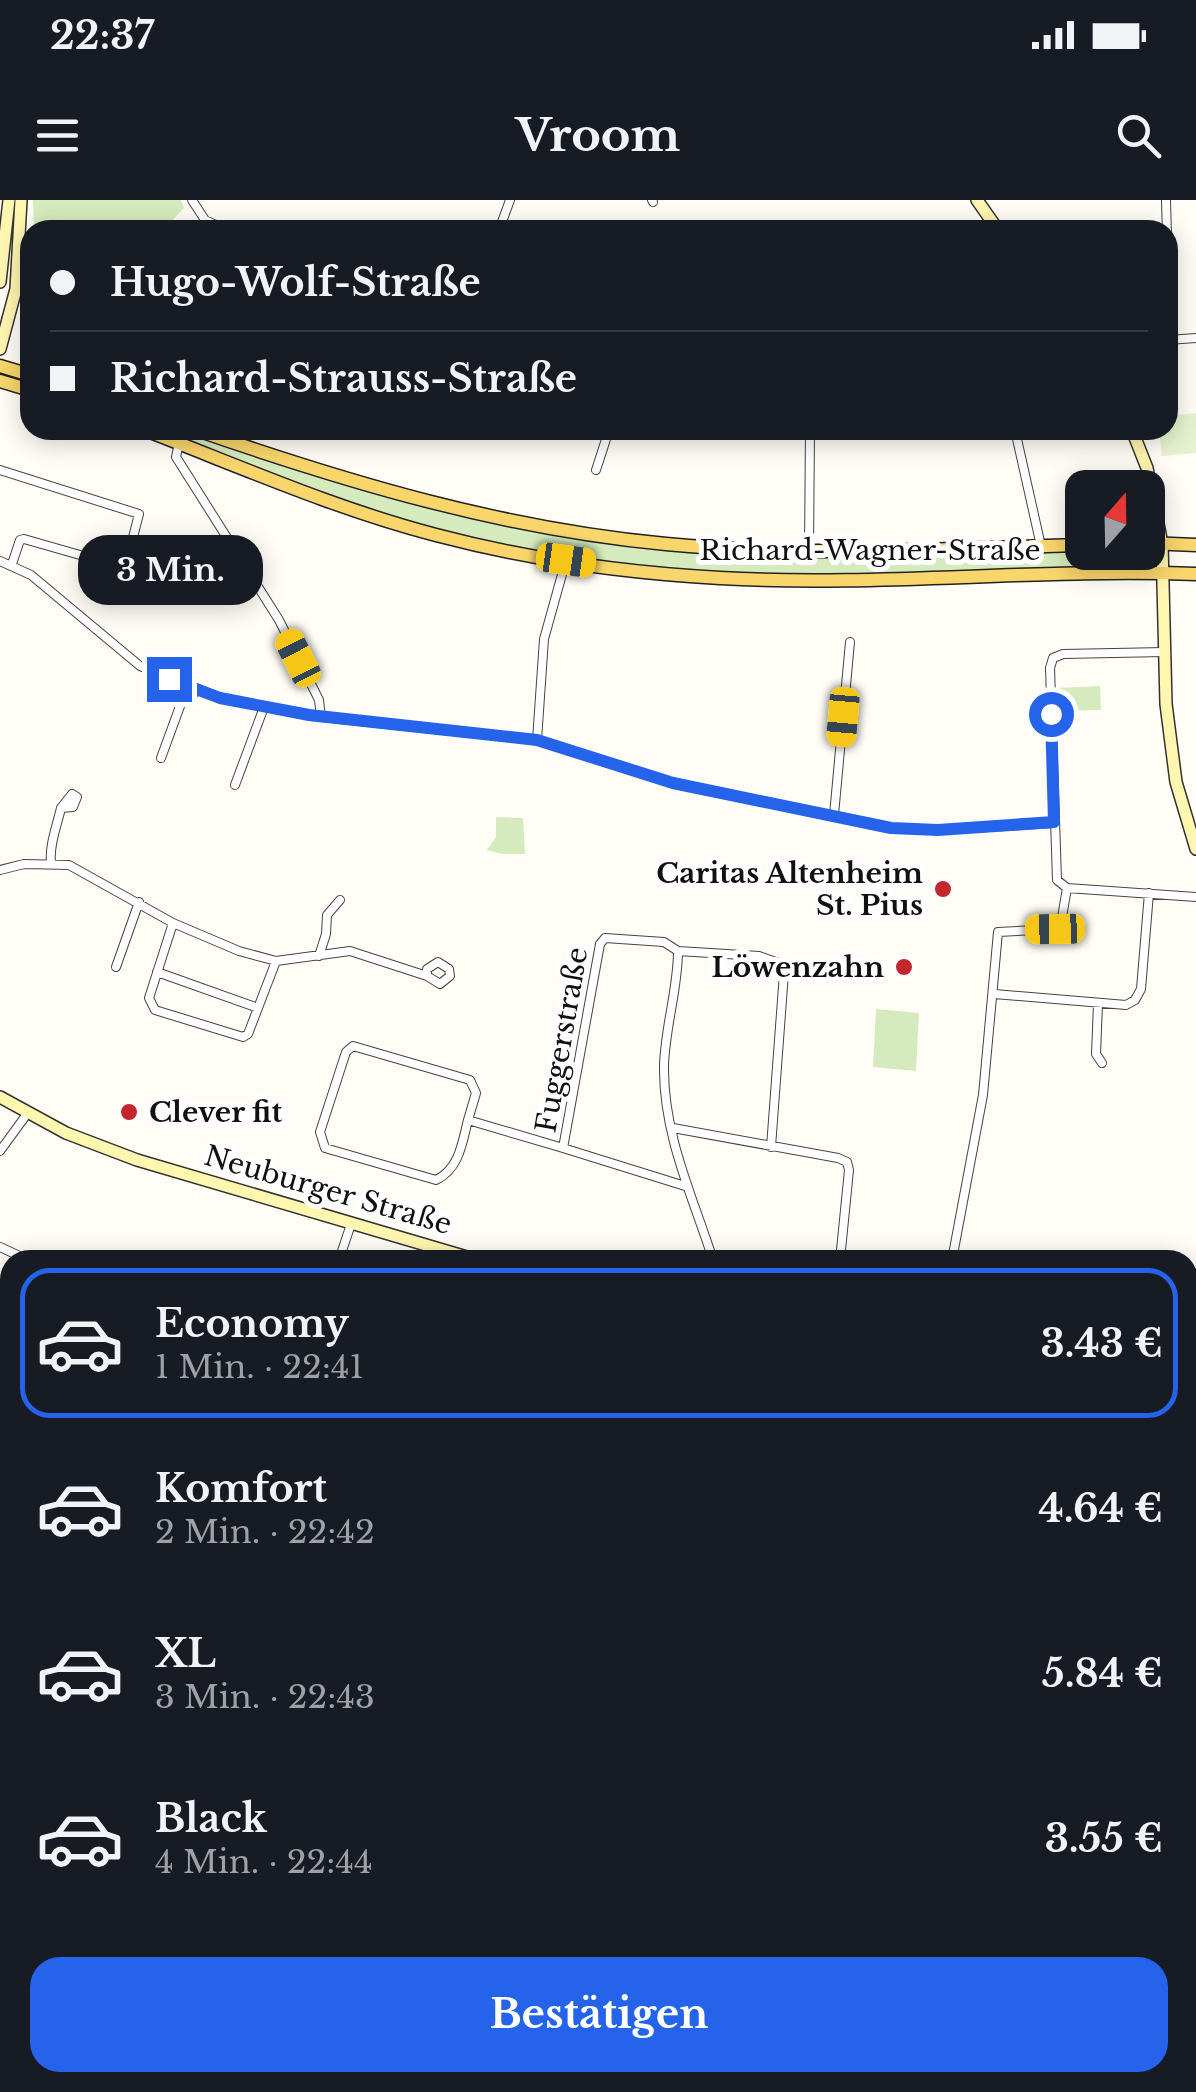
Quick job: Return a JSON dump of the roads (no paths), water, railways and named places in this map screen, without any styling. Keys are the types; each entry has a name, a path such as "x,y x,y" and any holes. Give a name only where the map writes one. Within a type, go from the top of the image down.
{"main road":[{"path":"0,282 9,200"},
{"path":"0,349 16,290 20,230"},
{"name":"Richard-Wagner-Straße","path":"171,440 333,504 404,526 463,542 566,560 766,580 1196,574"},
{"name":"Richard-Wagner-Straße","path":"228,440 403,496 518,524 666,544 809,550 1065,545"},
{"path":"1136,440 1147,470"},
{"path":"1165,544 1196,545"},
{"path":"1164,570 1166,704 1176,782 1196,849"},
{"name":"Neuburger Straße","path":"0,1098 27,1114 137,1160 442,1250"}],"street":[{"path":"596,470 606,440"},
{"path":"809,550 810,440"},
{"path":"1017,440 1040,546"},
{"path":"179,443 176,457 279,620 319,700 321,716"},
{"path":"0,470 139,514 122,567 24,539 20,540 12,564"},
{"path":"537,740 544,639 566,560"},
{"path":"0,561 31,574 140,666 198,691 321,716 537,740 673,783 913,830 1054,822"},
{"path":"834,814 850,642"},
{"path":"1164,652 1063,654 1053,658 1050,668 1058,880 1067,888 1196,897"},
{"path":"161,758 183,698 198,691"},
{"path":"235,785 264,706"},
{"path":"51,863 50,851 61,808"},
{"path":"0,870 51,863 69,865 173,923 239,951 276,960 350,951 427,976"},
{"path":"954,1250 982,1102 998,932 1055,929 1061,923 1067,888"},
{"path":"994,994 1098,1004 1126,1005 1136,1000 1142,989 1149,893"},
{"path":"319,956 327,914 340,900"},
{"path":"116,968 139,902"},
{"path":"173,923 149,998 155,1010 236,1038 248,1034 276,960"},
{"name":"Fuggerstraße","path":"685,1186 563,1148 600,944 605,938 664,942 678,951 759,956 782,964 770,1146"},
{"path":"678,951 664,1065 666,1094 685,1186 710,1250"},
{"path":"158,972 258,1008"},
{"path":"1098,1004 1096,1054 1102,1063"},
{"path":"353,1046 470,1080 476,1092 468,1120 455,1164 436,1180 325,1148 320,1132 346,1052 353,1046"},
{"path":"0,1151 27,1114"},
{"path":"468,1120 563,1148"},
{"path":"673,1128 847,1162 850,1170 841,1250"},
{"path":"0,1130 10,1137"},
{"path":"342,1250 350,1224"}],"place":[{"name":"Caritas Altenheim St. Pius","path":"943,889"},
{"name":"Löwenzahn","path":"904,967"},
{"name":"Clever fit","path":"129,1112"}]}
